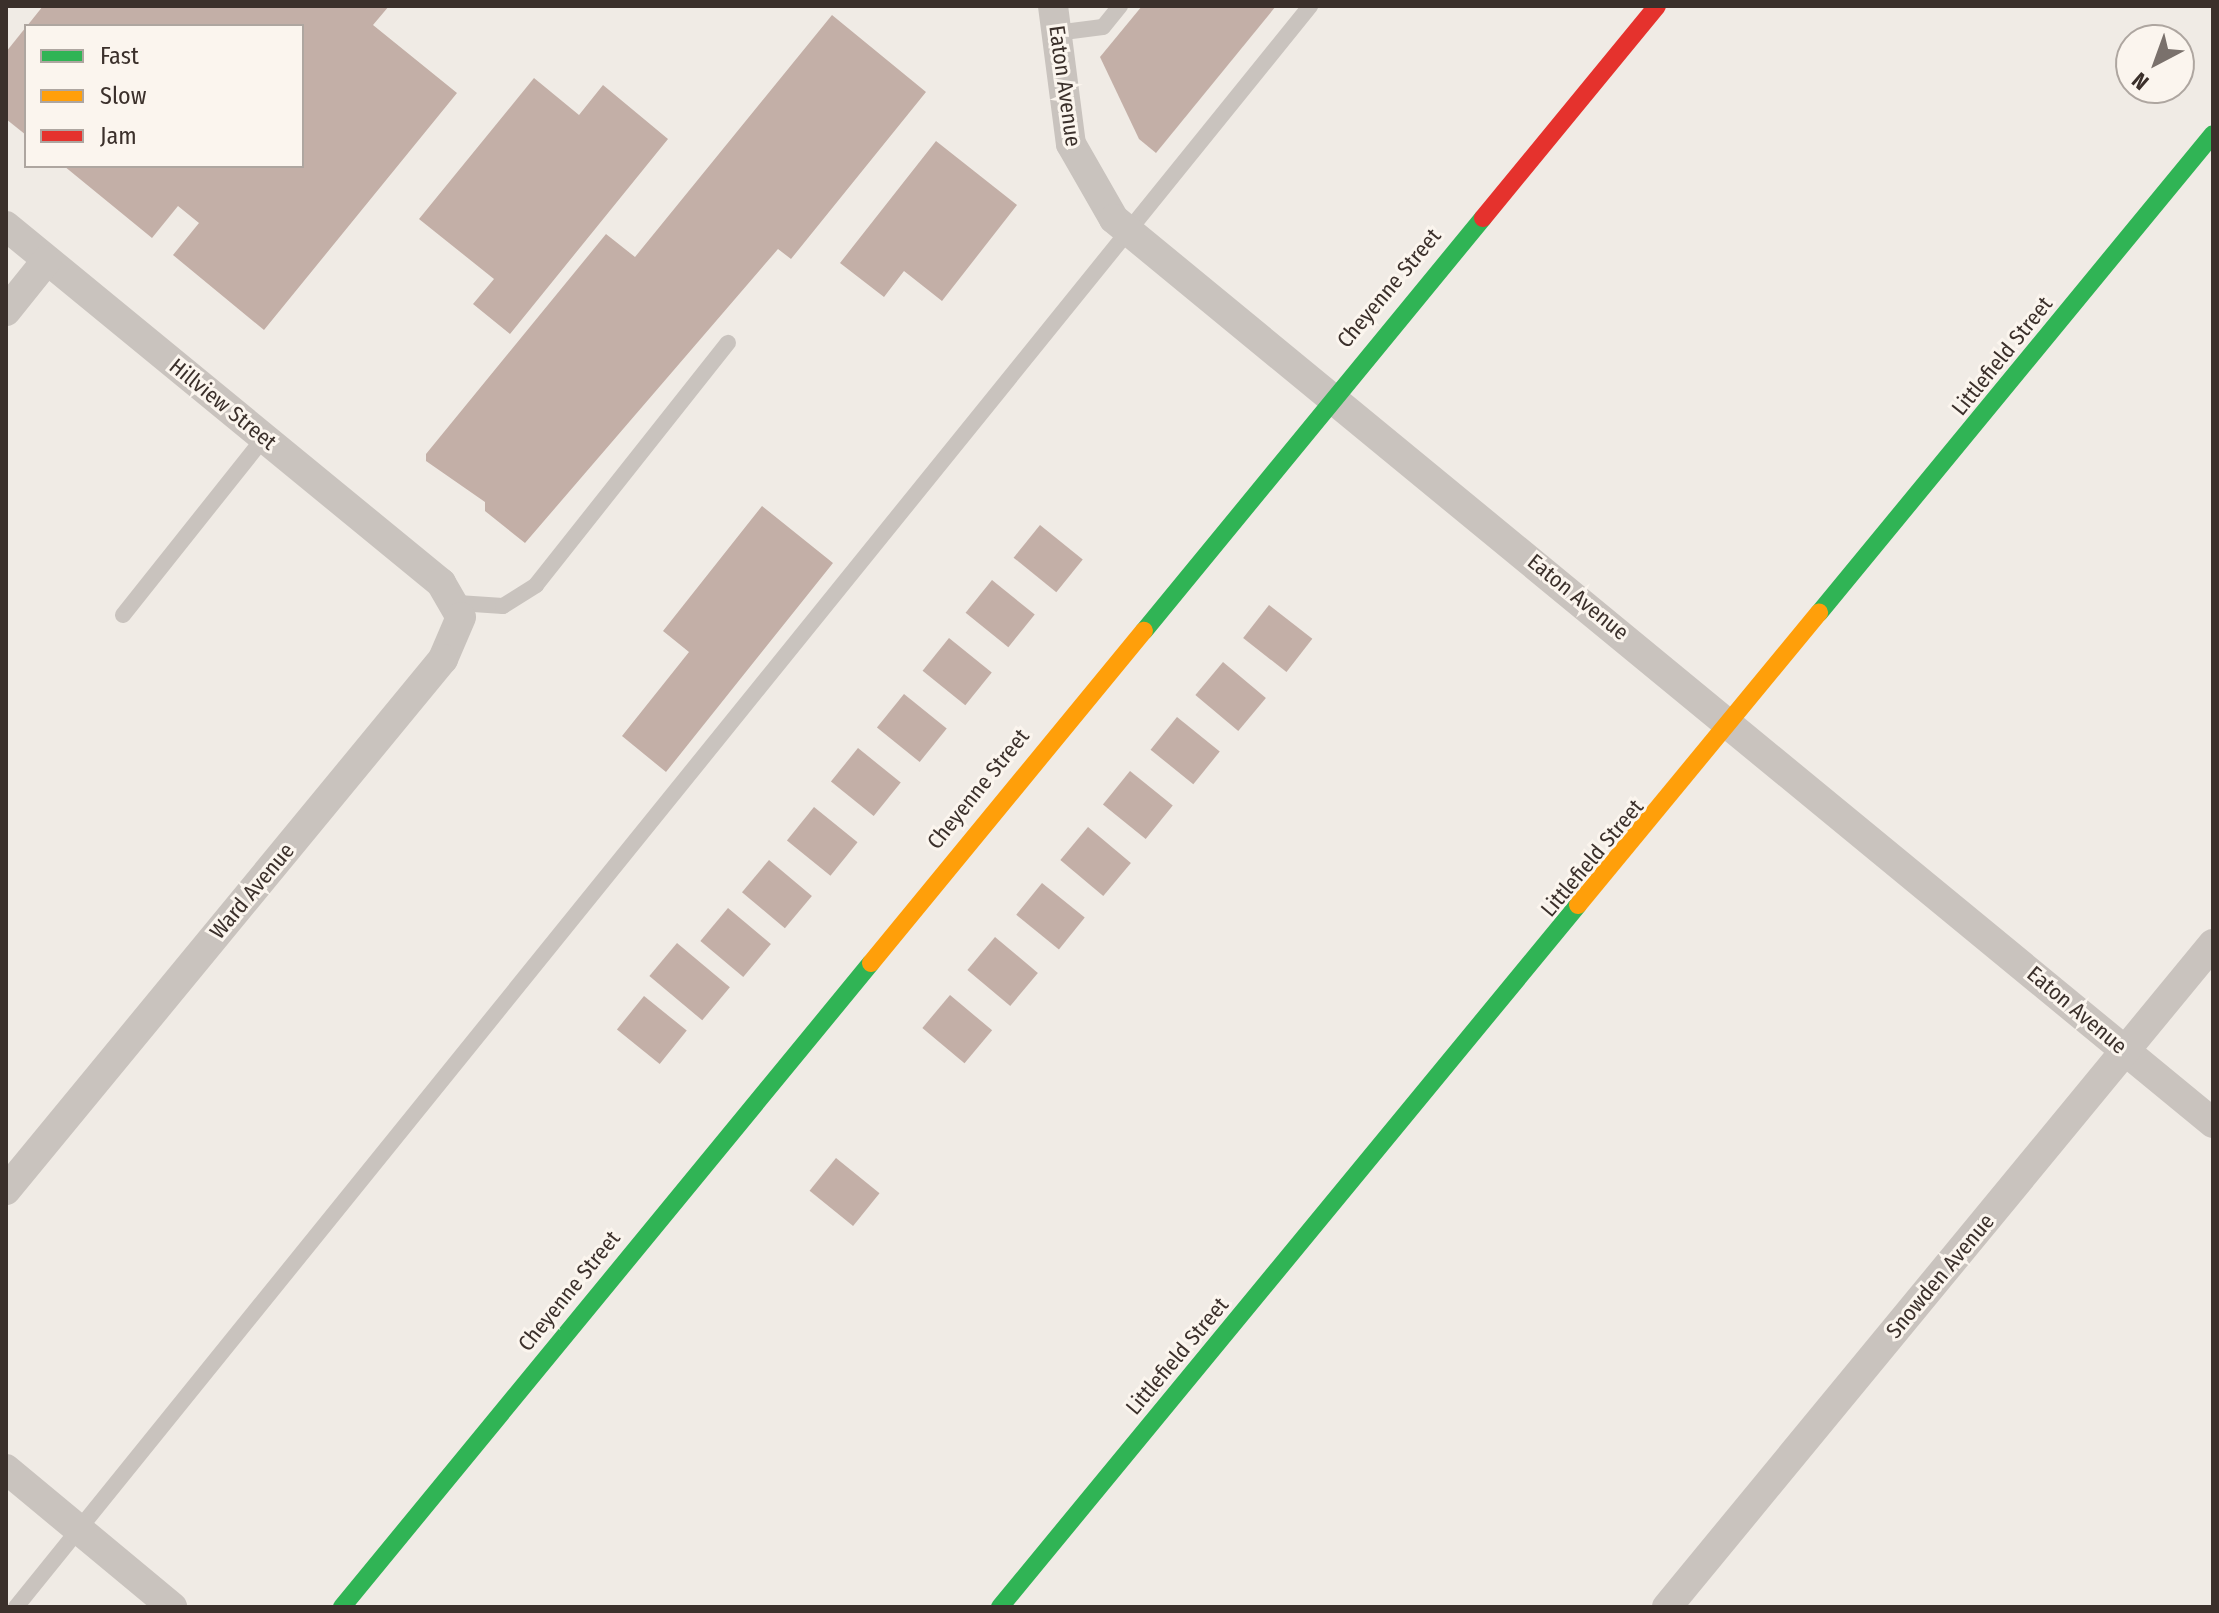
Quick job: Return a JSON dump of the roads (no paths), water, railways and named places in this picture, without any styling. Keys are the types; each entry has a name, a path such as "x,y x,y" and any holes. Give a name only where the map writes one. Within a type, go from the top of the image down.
{"street":[{"name":"Cheyenne Street","path":"342,1607 1330,397 1657,6"},
{"name":"Eaton Avenue","path":"1055,20 1078,166 1130,232 2213,1123"},
{"name":"Littlefield Street","path":"1000,1607 1732,726 2213,134"},
{"name":"Hillview Street","path":"6,226 450,593"},
{"path":"6,311 47,260"},
{"name":"Ward Avenue","path":"6,1190 443,659 461,617 450,593"},
{"name":"Snowden Avenue","path":"1667,1607 2213,944"},
{"path":"6,1469 172,1607"}],"lane":[{"path":"1055,20 1103,27 1120,6"},
{"path":"16,1607 1310,6"},
{"path":"450,593 503,606 536,585 728,343"},
{"path":"123,615 264,438"}]}
